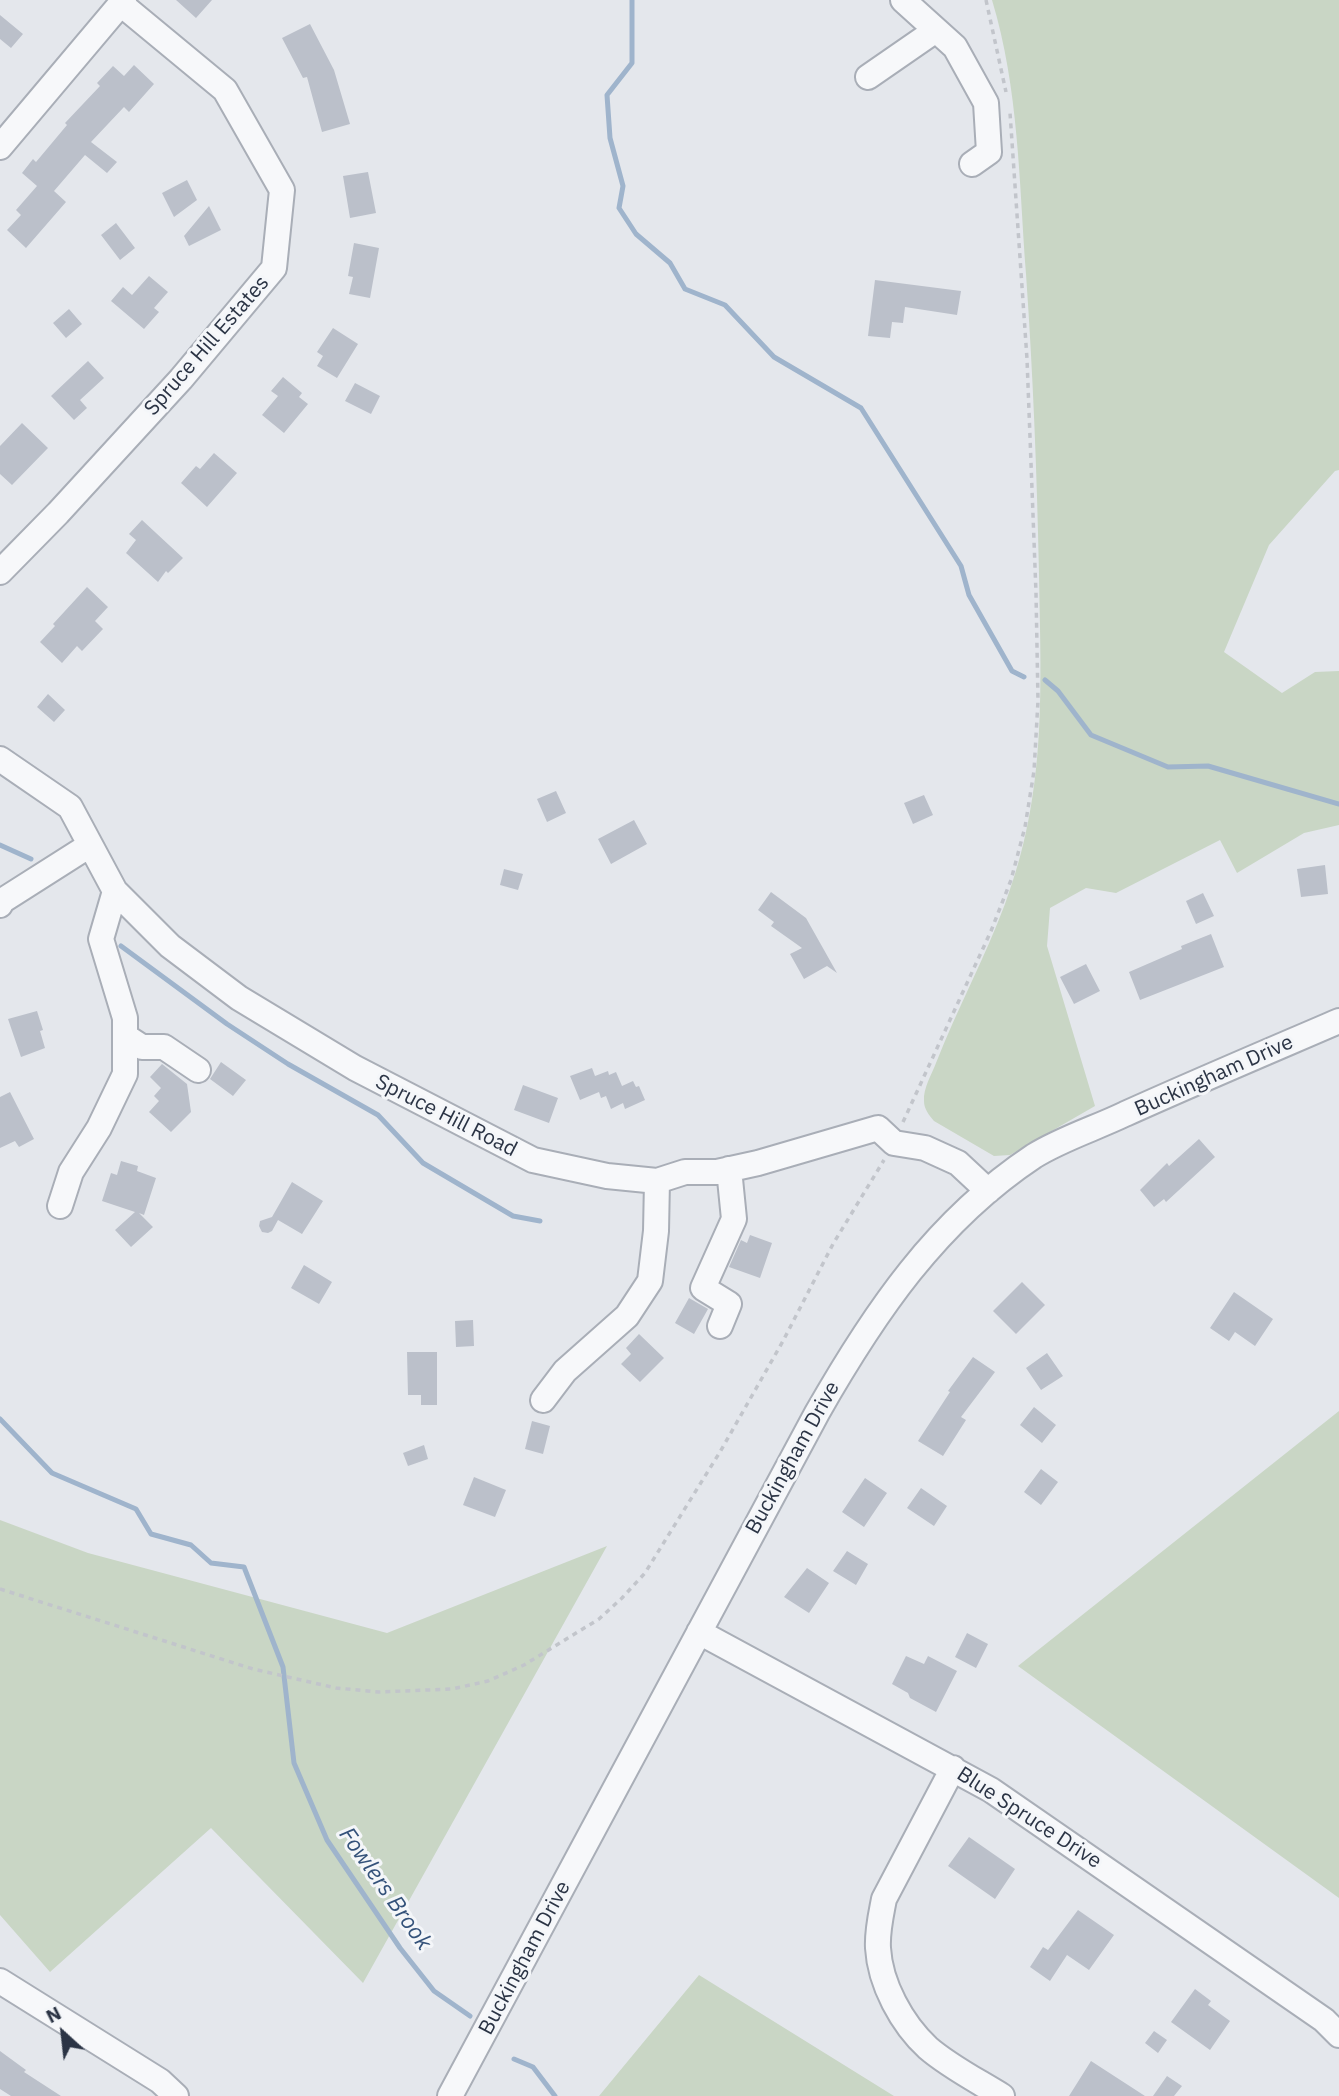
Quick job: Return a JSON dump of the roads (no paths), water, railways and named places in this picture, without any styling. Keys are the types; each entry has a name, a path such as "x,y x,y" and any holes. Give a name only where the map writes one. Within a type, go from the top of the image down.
{"street":[{"path":"903,0 955,47 986,103 989,152 972,164"},
{"path":"0,147 123,2"},
{"name":"Spruce Hill Estates","path":"0,572 161,401 274,268 282,190 225,90 123,2"},
{"path":"869,77 936,30"},
{"name":"Spruce Hill Road","path":"0,759 71,807 115,891 170,946 239,998 355,1068 533,1160 607,1177 657,1181 685,1172 729,1169 758,1163 878,1128 894,1143 914,1145 948,1158 968,1171 988,1191"},
{"path":"1,902 90,845"},
{"path":"115,891 101,939 134,1041 142,1079"},
{"name":"Buckingham Drive","path":"450,2096 860,1339 915,1264 956,1220 988,1191 1038,1154 1339,1021"},
{"path":"134,1041 164,1047 198,1070"},
{"path":"60,1206 71,1172 99,1128 125,1073 134,1041"},
{"path":"720,1326 729,1304 704,1288 734,1219 729,1169"},
{"path":"543,1400 565,1371 627,1316 650,1280 656,1231 657,1181"},
{"name":"Blue Spruce Drive","path":"699,1632 953,1768 1031,1816 1324,2020 1339,2035"},
{"path":"953,1768 884,1899 878,1948 882,1972 890,1993 914,2033 929,2049 1002,2096"},
{"path":"0,1981 160,2081 176,2096"}],"waterway":[{"path":"632,0 632,63 607,95 610,138 623,186 619,208 636,234 670,263 685,289 725,305 774,357 861,408 961,566 969,595 1012,671 1024,677"},
{"path":"1045,680 1058,691 1091,735 1168,767 1208,766 1339,804"},
{"path":"0,845 31,859"},
{"path":"121,946 227,1024 288,1064 378,1115 423,1163 513,1216 540,1221"},
{"name":"Fowlers Brook","path":"0,1419 52,1473 136,1509 151,1534 191,1545 211,1563 244,1567 283,1667 294,1763 327,1840 400,1948 434,1991 470,2016"},
{"name":"Fowlers Brook","path":"514,2059 533,2067 555,2096"}]}
